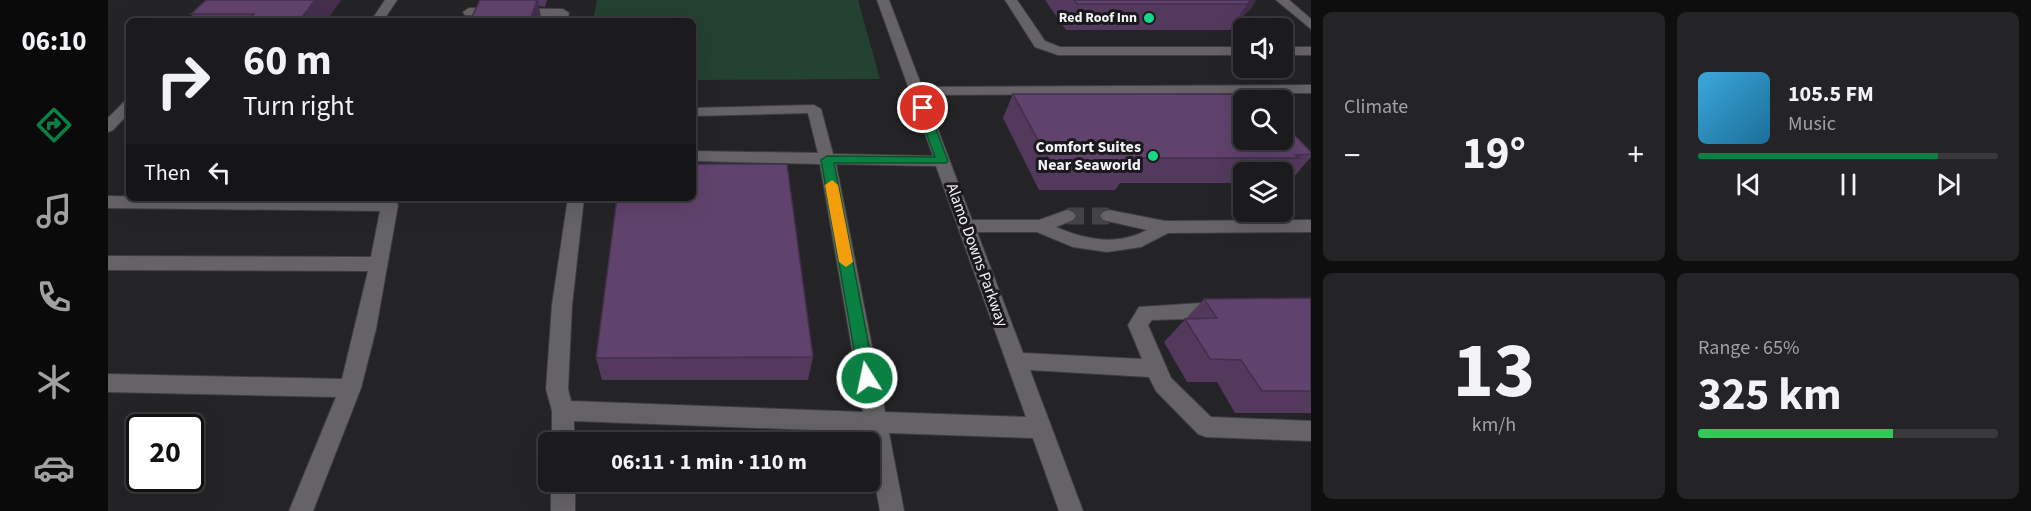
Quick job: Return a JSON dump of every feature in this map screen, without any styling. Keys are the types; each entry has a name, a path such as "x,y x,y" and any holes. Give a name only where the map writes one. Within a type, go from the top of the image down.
{"street":[{"path":"379,18 391,0"},
{"path":"467,17 476,0"},
{"name":"Alamo Downs Parkway","path":"883,0 1071,511"},
{"path":"1011,0 1040,44 1058,51 1233,51"},
{"path":"1282,0 1311,25"},
{"path":"467,17 563,13 562,18"},
{"path":"1293,51 1311,51"},
{"path":"917,91 1311,89"},
{"path":"108,128 126,108"},
{"path":"696,112 814,109 827,160 892,511"},
{"path":"696,156 942,161"},
{"path":"563,432 563,411 557,389 562,305 576,201"},
{"path":"108,202 392,202 377,264 366,329 350,388 301,511"},
{"path":"966,226 1040,226 1066,216"},
{"path":"1109,216 1165,227 1311,226"},
{"path":"1040,226 1059,237 1084,244 1133,244 1165,227"},
{"path":"108,263 377,264"},
{"path":"1240,309 1146,312 1138,325 1154,368 1163,384 1206,427 1311,431"},
{"path":"1016,361 1154,368"},
{"path":"108,382 350,388"},
{"path":"563,411 1041,428"},
{"path":"563,492 563,511"}],"green space":[{"path":"597,0 858,0 880,79 696,80 696,18 594,18"}],"building":[{"path":"206,0 315,0 301,18 250,18 254,14 191,14"},
{"path":"480,0 537,0 531,18 471,18"},
{"path":"1074,0 1251,0 1247,4 1077,4"},
{"path":"1013,94 1233,94 1233,150 1293,150 1293,133 1311,152 1311,154 1295,155 1299,158 1126,158 1130,166 1052,166"},
{"path":"696,164 787,164 813,357 596,358 617,201 696,201"},
{"path":"1311,298 1311,391 1262,391 1241,360 1210,359 1185,319 1217,318 1204,299"}],"tunnel":[{"path":"1067,216 1109,216"}],"slow traffic":[{"path":"832,185 846,262"}],"place":[{"name":"Red Roof Inn","path":"1149,18"},
{"name":"Comfort Suites Near Seaworld","path":"1153,156"}],"route":[{"path":"867,378 827,160 942,161 923,108"}]}
